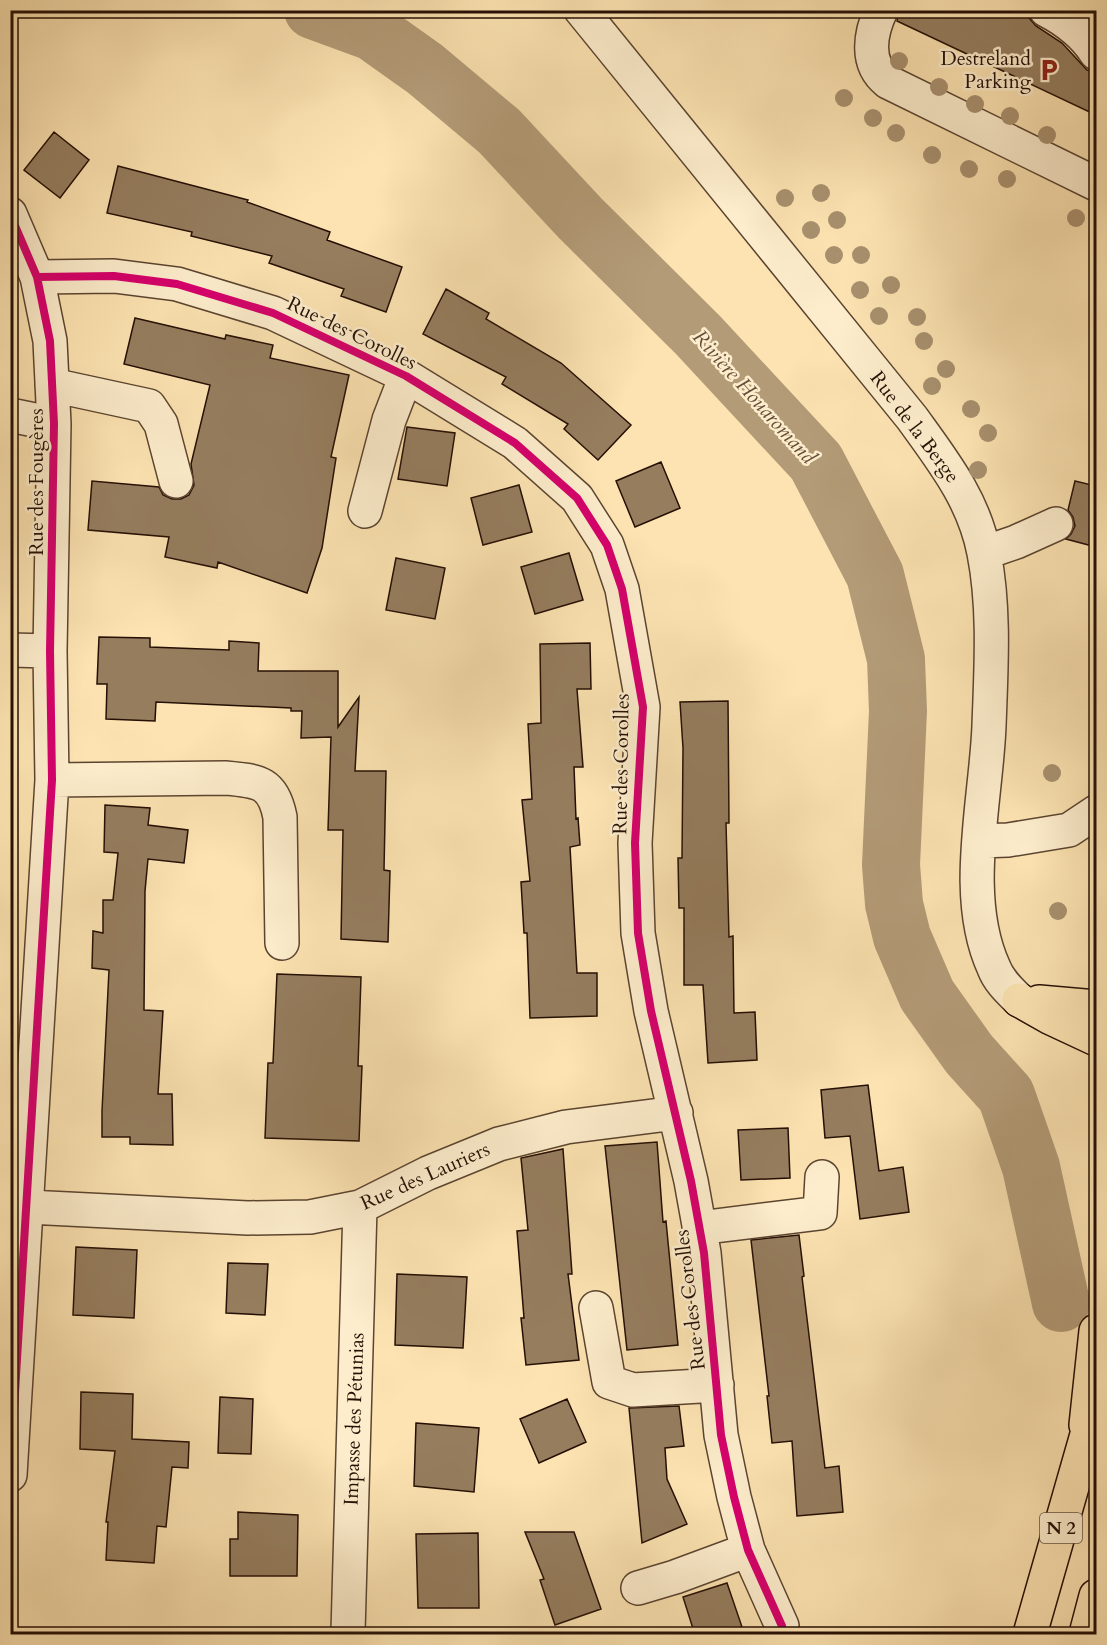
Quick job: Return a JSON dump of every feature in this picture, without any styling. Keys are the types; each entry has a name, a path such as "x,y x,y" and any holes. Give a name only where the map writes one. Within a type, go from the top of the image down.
{"highway":[{"path":"1019,1000 1096,1007"},
{"path":"1019,1000 1096,1039"},
{"path":"1082,1457 1096,1331"},
{"name":"N 2","path":"1028,1635 1041,1599 1096,1403"},
{"path":"1086,1635 1096,1596"}],"street":[{"name":"Rue de la Berge","path":"581,10 912,418 954,475 968,502 978,527 984,553 990,619 989,726 976,886 984,942 994,970 1005,987 1019,1000"},
{"path":"881,10 873,27 871,42 875,66 888,82 1096,184"},
{"path":"1047,10 1069,23 1089,42 1096,53"},
{"name":"Rue des Fougères","path":"10,214 37,277 50,341 54,424 50,651 52,780 28,1207 10,1475"},
{"name":"Rue des Corolles","path":"37,277 114,276 177,284 273,312 406,376 515,443 577,498 607,545 622,588 643,707 635,843 638,933 651,1011 676,1113 704,1253 721,1435 748,1550 782,1626"},
{"path":"365,511 389,420 406,376"},
{"path":"52,385 149,405 161,424 176,481"},
{"path":"10,415 54,424"},
{"path":"984,553 1056,524"},
{"path":"10,651 50,651"},
{"path":"52,780 226,778 252,780 267,786 277,801 280,817 282,943"},
{"path":"980,841 1008,840 1069,830 1096,812"},
{"name":"Rue des Lauriers","path":"28,1207 248,1218 310,1217 360,1207 428,1173 499,1143 566,1127 676,1113"},
{"path":"699,1228 820,1213 822,1177"},
{"name":"Impasse des Pétunias","path":"348,1632 360,1207"},
{"path":"596,1308 609,1382 633,1390 717,1385"},
{"path":"638,1588 748,1550"}],"building":[{"name":"Destreland Parking","path":"899,10 1027,10 1036,26 1062,43 1087,70 1096,72 1096,115 897,21"},
{"path":"54,132 89,160 60,198 24,170"},
{"path":"118,166 248,200 247,202 330,232 327,240 402,267 386,312 341,296 344,289 269,263 272,256 191,236 192,232 107,213"},
{"path":"446,289 489,313 486,319 561,363 631,425 598,460 564,429 568,424 502,384 506,377 423,334"},
{"path":"135,318 225,339 226,335 273,345 270,358 349,375 331,457 336,458 322,548 307,593 218,562 217,568 165,557 169,537 88,530 92,481 159,487 163,495 172,499 181,499 189,495 194,485 191,464 210,385 124,364"},
{"path":"407,427 455,433 447,486 398,479"},
{"path":"661,462 680,508 635,527 616,481"},
{"path":"1075,481 1096,486 1096,547 1066,539 1075,526 1068,510"},
{"path":"519,485 532,532 483,545 471,498"},
{"path":"569,553 583,600 535,614 521,567"},
{"path":"396,558 445,568 435,619 386,610"},
{"path":"99,637 150,638 150,647 229,650 229,641 259,643 258,671 338,671 338,727 359,697 355,771 386,771 384,870 390,871 388,942 341,939 343,830 328,830 331,737 301,738 302,711 291,711 291,708 156,702 155,721 106,719 107,684 97,684"},
{"path":"590,643 591,689 577,689 583,767 574,767 576,819 578,818 580,845 570,847 577,973 597,973 597,1016 530,1018 527,933 524,933 521,882 530,881 522,800 532,799 528,724 541,723 540,644"},
{"path":"728,701 729,823 726,823 729,937 733,936 734,1013 755,1012 757,1060 708,1063 703,985 684,985 684,908 679,908 678,858 682,858 683,748 680,702"},
{"path":"105,805 150,808 148,825 188,830 184,863 148,859 145,891 144,1010 163,1011 158,1094 172,1094 173,1145 130,1144 130,1137 102,1137 109,970 92,968 93,931 103,933 103,900 113,900 118,853 104,852"},
{"path":"277,974 361,977 358,1066 362,1066 359,1141 265,1138 268,1063 273,1063"},
{"path":"868,1085 879,1171 903,1167 909,1212 860,1219 850,1136 825,1138 821,1090"},
{"path":"788,1128 790,1178 741,1180 738,1130"},
{"path":"657,1142 663,1222 666,1221 678,1345 627,1350 605,1146"},
{"path":"563,1149 572,1274 568,1274 579,1360 526,1365 521,1318 524,1318 517,1231 528,1230 521,1158"},
{"path":"799,1235 825,1468 839,1466 843,1512 797,1516 792,1441 772,1443 767,1396 769,1396 751,1240"},
{"path":"76,1247 137,1250 134,1318 73,1315"},
{"path":"228,1263 268,1264 265,1315 226,1313"},
{"path":"397,1274 467,1277 463,1348 395,1345"},
{"path":"81,1392 133,1394 132,1439 189,1442 188,1468 172,1467 166,1527 157,1526 154,1563 106,1560 108,1522 106,1522 115,1451 80,1449"},
{"path":"220,1397 253,1399 251,1454 218,1453"},
{"path":"567,1399 586,1442 539,1463 520,1419"},
{"path":"679,1406 684,1446 665,1448 667,1479 687,1524 642,1543 629,1408"},
{"path":"416,1423 479,1428 474,1492 414,1486"},
{"path":"238,1512 298,1515 297,1576 230,1576 230,1539 238,1539"},
{"path":"525,1532 574,1532 601,1609 555,1625 540,1580 544,1579"},
{"path":"478,1533 479,1608 418,1608 416,1534"},
{"path":"727,1583 742,1627 718,1635 695,1635 683,1597"}],"waterway":[{"name":"Rivière Houaromand","path":"313,10 373,32 425,69 499,131 580,218 698,335 816,462 875,575 896,659 898,711 891,865 894,904 902,937 927,995 969,1054 1006,1095 1031,1167 1061,1303"}],"cycle path":[{"path":"10,214 37,277 50,341 54,424 50,651 52,780 10,1475"},
{"path":"37,277 114,276 177,284 273,313 406,376 515,443 577,498 607,545 622,589 643,707 635,843 638,933 651,1011 691,1181 704,1253 721,1435 748,1550 782,1626"}],"place":[{"name":"Destreland Parking","path":"1049,70"}]}
